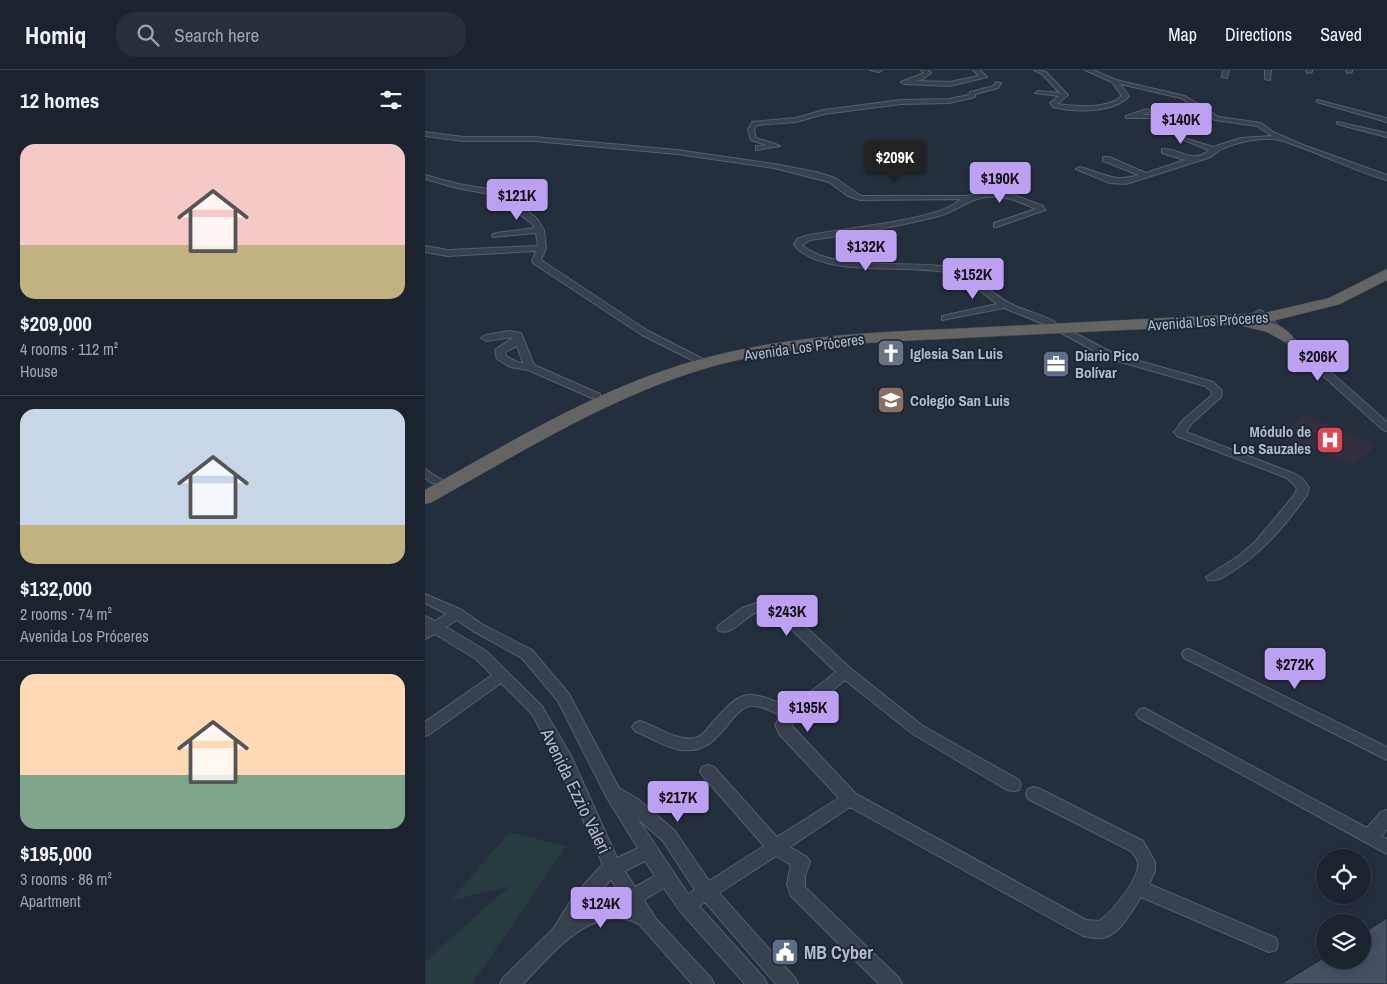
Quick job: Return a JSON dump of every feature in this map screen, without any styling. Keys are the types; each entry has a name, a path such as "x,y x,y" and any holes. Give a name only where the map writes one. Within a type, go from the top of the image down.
{"highway":[{"name":"Avenida Los Próceres","path":"429,480 596,396 700,360 756,347 817,338 1236,321 1262,315 1339,290 1387,266"},
{"name":"Avenida Los Próceres","path":"425,498 603,401 703,364 763,350 832,340 1262,315 1301,311 1334,301 1387,274"},
{"path":"1236,321 1265,326 1285,336 1287,322 1301,311"}],"street":[{"path":"873,70 879,70"},
{"path":"924,70 928,73 924,77 905,82 950,84 976,80"},
{"path":"759,148 776,146 753,139 751,130 754,123 796,120 829,111 871,108 906,101 958,100 973,96 974,92 998,86 996,83 971,83 984,77 976,70"},
{"path":"1037,70 1044,72 1065,95"},
{"path":"1088,70 1114,81 1183,97 1217,118 1253,123 1281,138 1387,178"},
{"path":"1268,70 1268,79"},
{"path":"1065,95 1056,100 1053,105 1091,108 1119,102 1126,96 1114,81"},
{"path":"1038,93 1065,95"},
{"path":"1319,101 1387,120"},
{"path":"1147,111 1128,117 1185,116 1189,115 1189,108 1193,104"},
{"path":"1339,123 1387,135"},
{"path":"425,134 463,139 547,141 677,152 704,158 771,165 832,180 851,195 860,198 924,196"},
{"path":"1080,169 1117,182 1126,182 1189,159 1208,155 1213,149 1237,142 1281,138"},
{"path":"1186,139 1213,149"},
{"path":"521,145 547,141"},
{"path":"1165,151 1189,159"},
{"path":"1106,159 1145,175"},
{"path":"427,174 457,186 497,193 534,221 540,230 542,248 536,261 645,333 700,360"},
{"path":"855,185 857,191 868,195 965,198 1000,193 1041,210 997,225"},
{"path":"965,198 965,203 947,210 908,220 800,241 798,245 801,250 812,256 847,264 934,268 965,274 1005,305 1057,327 1111,356 1209,384 1217,391 1216,397 1187,422 1180,432 1181,434 1291,476 1303,488 1301,495 1261,544 1245,558 1213,577"},
{"path":"496,235 540,230"},
{"path":"425,249 448,253 542,248"},
{"path":"847,264 878,256"},
{"path":"945,318 1005,305"},
{"path":"1262,315 1387,428"},
{"path":"486,338 509,334 518,335 530,367"},
{"path":"520,340 500,351 501,358 514,365 530,367 596,396"},
{"name":"Avenida Ezzio Valeri","path":"425,598 457,613 478,628 527,654 564,698 613,793 648,851 685,905 757,984"},
{"path":"724,628 747,610 761,606 777,608 845,672 918,730 1013,785"},
{"path":"428,627 457,613"},
{"name":"Avenida Ezzio Valeri","path":"428,627 481,655 537,710 563,756 613,868 650,925 704,984"},
{"path":"1189,654 1387,754"},
{"path":"845,672 793,714 783,725 785,731 851,799 1083,928 1102,930 1116,919 1138,887 1148,870 1146,856 1137,846 1034,794"},
{"path":"425,730 502,674"},
{"path":"640,727 679,744 695,744 707,739 737,705 747,700 756,700 793,714"},
{"path":"1144,714 1387,847"},
{"path":"708,771 775,847 801,862 796,876 795,886 797,891 892,984"},
{"path":"613,793 632,804 669,836 706,891 788,984"},
{"path":"685,905 851,799"},
{"path":"1370,838 1387,817"},
{"path":"510,984 557,937 594,883 605,872 648,851"},
{"path":"557,937 585,918 609,910 667,878"},
{"path":"1138,887 1269,944"},
{"path":"609,910 621,909 639,913 650,925"}],"shaded area":[{"name":"Módulo de Los Sauzales","path":"1304,414 1377,445 1353,465 1282,435"}],"green space":[{"path":"510,832 566,846 472,984 425,984 425,961 510,886 450,901"}],"building":[{"path":"1387,918 1387,984 1281,984 1316,963 1316,969 1371,969 1371,928"}],"place":[{"name":"Iglesia San Luis","path":"891,353"},
{"name":"Diario Pico Bolívar","path":"1056,364"},
{"name":"Colegio San Luis","path":"891,400"},
{"name":"Módulo de Los Sauzales","path":"1330,440"},
{"name":"MB Cyber","path":"785,952"}]}
